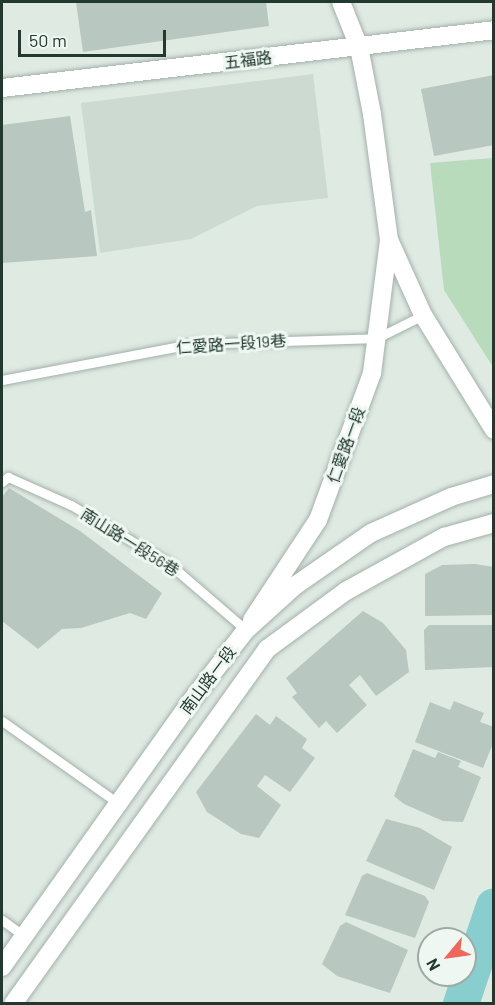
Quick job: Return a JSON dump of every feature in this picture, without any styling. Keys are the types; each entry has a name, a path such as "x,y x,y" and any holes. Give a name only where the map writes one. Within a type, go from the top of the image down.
{"street":[{"name":"仁愛路一段","path":"246,630 318,520 372,373 389,240 372,114 359,47 341,2"},
{"name":"五福路","path":"2,88 494,30"},
{"name":"仁愛路一段","path":"389,240 423,315 494,430"},
{"name":"南山路一段","path":"2,967 118,803 246,630 296,585 371,533 451,497 494,484"},
{"name":"南山路一段","path":"13,1004 267,650 337,598 376,575 444,537 494,523"}],"lane":[{"name":"仁愛路一段19巷","path":"2,380 189,344 377,338 423,315"},
{"name":"南山路一段56巷","path":"2,482 8,477 71,505 167,561 246,630"},
{"path":"2,722 118,803"},
{"path":"2,920 24,936"}],"shaded area":[{"path":"313,74 328,198 257,206 191,239 100,253 81,103"}],"green space":[{"path":"494,158 493,367 444,290 430,163"}],"building":[{"path":"76,2 266,2 269,26 83,52"},
{"path":"494,75 494,145 434,156 421,89"},
{"path":"70,116 85,212 91,210 97,256 2,263 2,125"},
{"path":"9,488 80,531 162,593 146,619 130,613 81,628 62,629 38,649 2,621 2,497"},
{"path":"475,564 494,567 494,615 425,616 425,574 442,565"},
{"path":"363,611 383,623 406,650 409,672 376,696 360,675 349,685 367,705 337,733 326,721 319,728 292,697 297,693 286,678"},
{"path":"429,625 494,625 494,667 425,670 424,630"},
{"path":"454,701 484,713 480,722 494,727 494,741 483,768 415,742 430,702 450,710"},
{"path":"256,714 270,725 276,716 307,739 302,748 315,758 290,792 265,775 257,786 281,805 259,838 241,834 207,812 196,792"},
{"path":"413,749 435,758 438,752 461,761 458,767 481,777 463,822 443,821 404,804 394,796"},
{"path":"386,819 420,828 452,847 434,890 366,861"},
{"path":"367,873 425,896 429,902 419,927 417,927 415,938 345,915 362,876"},
{"path":"346,922 408,950 390,993 337,976 322,964 340,926"}],"waterway":[{"path":"461,1004 494,906"}]}
